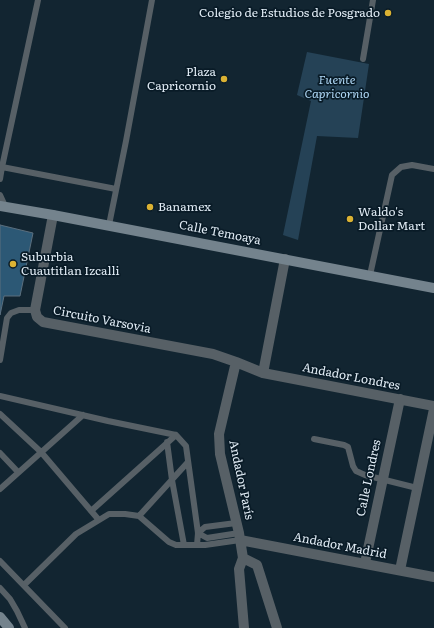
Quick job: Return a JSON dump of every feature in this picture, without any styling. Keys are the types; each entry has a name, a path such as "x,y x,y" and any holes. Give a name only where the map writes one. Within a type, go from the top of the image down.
{"street":[{"name":"Calle Temoaya","path":"2,206 53,214 434,288"},
{"name":"Circuito Varsovia","path":"53,214 35,310 37,317 43,322 213,354 263,373"},
{"path":"263,373 285,259"},
{"name":"Andador París","path":"236,362 219,434 220,454 243,558 239,569 244,628"},
{"name":"Andador Londres","path":"263,373 434,406"},
{"name":"Calle Londres","path":"365,563 400,400"},
{"path":"400,570 434,409"},
{"name":"Andador Madrid","path":"238,532 365,563 434,577"},
{"path":"243,558 257,565 277,628"},
{"path":"0,617 8,628"},
{"path":"0,620 8,628"}],"lane":[{"path":"0,179 38,0"},
{"path":"109,225 125,149 152,0"},
{"path":"363,59 373,0"},
{"path":"370,275 392,175 401,167 412,165 434,168"},
{"path":"2,167 116,190"},
{"path":"0,195 2,206"},
{"path":"0,360 7,318 11,313 19,310 35,310"},
{"path":"0,396 176,435 186,446 198,533 197,545"},
{"path":"0,414 41,452 98,520"},
{"path":"0,489 83,415"},
{"path":"91,512 176,435"},
{"path":"314,439 348,447 353,466 356,471 365,475 417,488"},
{"path":"167,442 184,546"},
{"path":"0,452 18,472"},
{"path":"139,516 188,462"},
{"path":"24,585 76,534 109,514 139,516 169,542 176,545 197,545 238,532"},
{"path":"198,533 205,527 238,532"},
{"path":"198,533 208,538 238,532"},
{"path":"0,561 65,628"},
{"path":"0,588 10,599 25,628"}],"green space":[{"name":"Fuente Capricornio","path":"307,52 369,64 358,138 317,136 298,240 283,235 311,101 297,95"}],"building":[{"name":"Suburbia Cuautitlan Izcalli","path":"0,225 33,233 20,296 4,296 0,315"}],"place":[{"name":"Colegio de Estudios de Posgrado","path":"388,13"},
{"name":"Plaza Capricornio","path":"224,79"},
{"name":"Banamex","path":"150,207"},
{"name":"Waldo's Dollar Mart","path":"350,219"},
{"name":"Suburbia Cuautitlan Izcalli","path":"13,264"}]}
